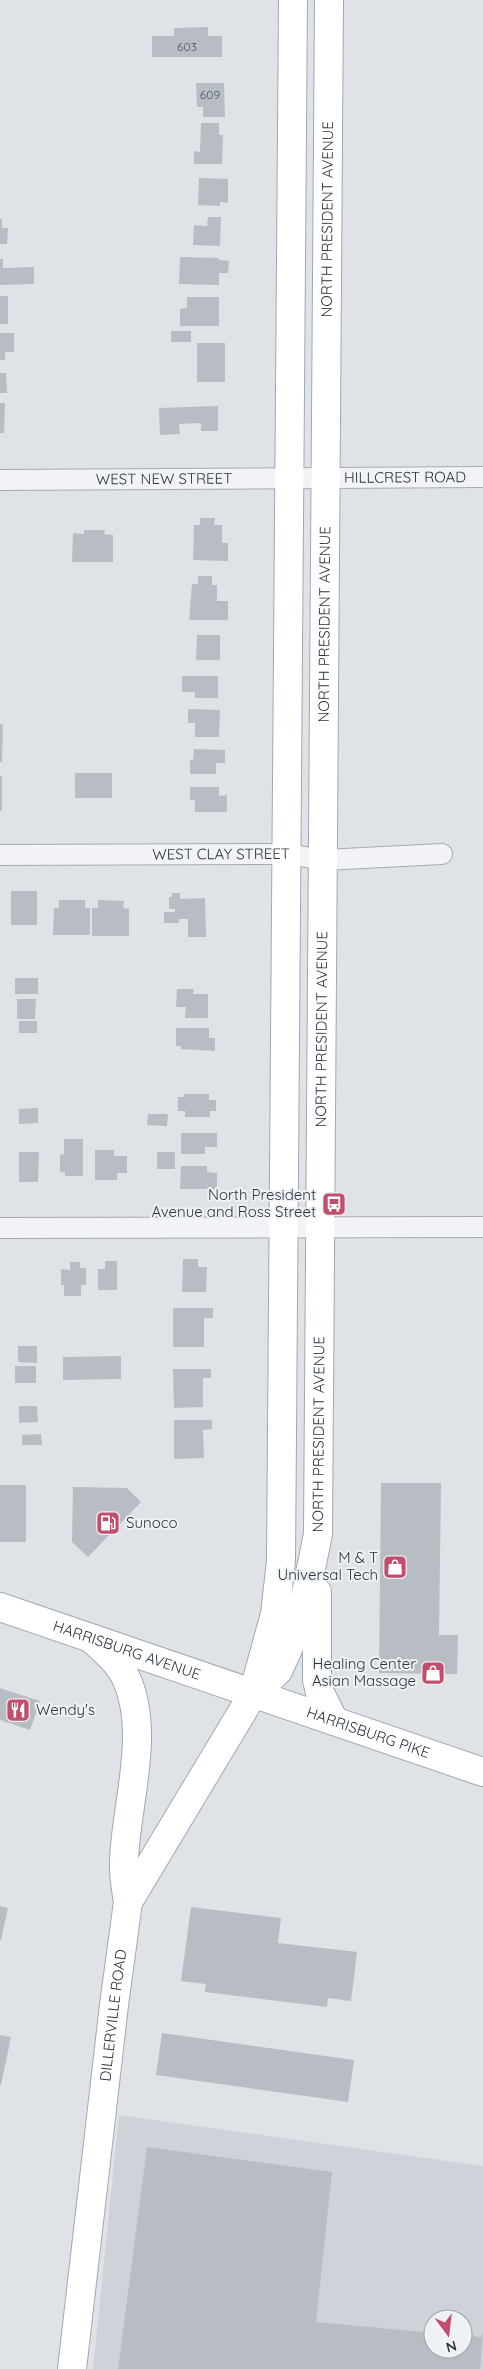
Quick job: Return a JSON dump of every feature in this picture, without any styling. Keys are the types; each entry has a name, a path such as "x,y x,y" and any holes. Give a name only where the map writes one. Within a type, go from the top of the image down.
{"main road":[{"path":"253,1694 275,1614 279,1587 282,1506 293,0"},
{"name":"NORTH PRESIDENT AVENUE","path":"253,1694 278,1671 293,1638 304,1602 318,1534 329,0"},
{"path":"318,1534 317,1674 320,1694 334,1721"},
{"name":"HARRISBURG AVENUE","path":"0,1607 253,1694"},
{"path":"91,1638 119,1666 126,1678 134,1705 136,1751 124,1860 128,1902"},
{"name":"HARRISBURG PIKE","path":"253,1694 483,1772"},
{"name":"DILLERVILLE ROAD","path":"72,2369 114,2004 128,1902 253,1694"}],"street":[{"name":"HILLCREST ROAD","path":"326,478 483,477"},
{"name":"WEST NEW STREET","path":"0,480 326,478"},
{"name":"WEST CLAY STREET","path":"0,855 287,854 324,860 442,854"},
{"path":"0,1228 483,1227"}],"shaded area":[{"path":"119,2115 483,2166 483,2369 93,2369"}],"building":[{"path":"208,27 208,36 222,36 222,57 152,57 152,36 174,36 174,28"},
{"path":"196,83 224,83 225,117 203,117 203,107 197,107"},
{"path":"201,123 219,123 219,135 223,135 222,164 194,164 194,151 200,152"},
{"path":"199,178 228,179 228,203 220,202 220,206 198,205"},
{"path":"208,217 221,217 220,246 193,245 194,225 207,226"},
{"path":"0,219 2,219 2,228 8,228 7,244 0,244"},
{"path":"180,257 219,258 219,260 229,261 228,273 219,273 219,285 179,284"},
{"path":"0,259 3,259 3,268 34,267 34,284 0,285"},
{"path":"0,296 8,296 8,324 0,324"},
{"path":"187,297 219,297 219,326 180,326 180,309 187,308"},
{"path":"171,331 191,331 191,342 171,342"},
{"path":"0,333 14,333 14,352 5,352 5,360 0,360"},
{"path":"197,343 225,343 225,382 197,382"},
{"path":"0,373 6,373 7,393 0,393"},
{"path":"0,403 5,403 4,433 0,433"},
{"path":"218,406 218,431 201,431 201,423 179,424 180,434 160,435 159,408"},
{"path":"200,518 215,518 214,525 222,525 222,543 228,543 228,561 193,560 194,525 200,525"},
{"path":"84,530 105,530 104,534 113,535 113,562 72,562 73,533 84,534"},
{"path":"198,576 212,576 212,585 217,585 217,601 228,601 228,620 189,620 192,584 198,584"},
{"path":"197,635 220,635 220,660 196,660"},
{"path":"182,676 218,676 218,698 195,698 195,692 182,692"},
{"path":"188,709 220,710 219,737 195,737 195,723 188,723"},
{"path":"0,724 3,725 2,762 0,762"},
{"path":"194,749 225,750 225,763 216,763 216,774 190,774 190,760 193,760"},
{"path":"75,773 112,773 112,798 75,798"},
{"path":"0,776 2,776 2,811 0,811"},
{"path":"190,787 219,787 219,796 227,795 227,812 195,812 195,800 190,800"},
{"path":"11,891 37,891 37,925 11,925"},
{"path":"172,893 180,893 180,899 205,898 206,937 188,937 188,919 179,919 179,923 164,923 164,912 175,912 175,909 169,909 169,897 172,897"},
{"path":"59,900 85,900 85,908 90,908 90,935 53,935 54,908 59,908"},
{"path":"98,900 124,901 123,908 129,909 129,936 92,936 92,908 98,908"},
{"path":"15,978 38,978 38,994 15,994"},
{"path":"177,989 194,989 193,994 208,994 208,1018 185,1018 186,1007 176,1007"},
{"path":"17,999 36,999 35,1019 17,1019"},
{"path":"19,1021 37,1021 37,1033 19,1033"},
{"path":"176,1028 209,1028 209,1038 215,1038 215,1051 181,1049 181,1046 176,1046"},
{"path":"184,1094 209,1094 209,1100 216,1100 216,1111 210,1111 210,1117 185,1117 185,1111 178,1111 178,1097 184,1097"},
{"path":"38,1108 38,1123 19,1124 19,1109"},
{"path":"148,1114 168,1114 167,1126 147,1125"},
{"path":"181,1133 217,1133 217,1147 205,1147 205,1154 181,1154"},
{"path":"64,1139 83,1139 83,1176 65,1176 65,1172 60,1172 60,1155 64,1154"},
{"path":"95,1150 114,1150 114,1156 127,1156 127,1173 117,1173 117,1180 95,1180"},
{"path":"19,1152 39,1152 38,1182 19,1182"},
{"path":"157,1152 175,1152 175,1169 157,1169"},
{"path":"181,1166 207,1166 207,1172 217,1173 217,1189 180,1189"},
{"path":"183,1259 198,1259 198,1267 207,1267 206,1292 182,1292"},
{"path":"105,1261 117,1261 117,1290 98,1290 98,1269 105,1269"},
{"path":"70,1262 80,1262 80,1268 86,1268 86,1285 81,1285 81,1296 64,1296 64,1285 61,1285 61,1269 70,1270"},
{"path":"173,1308 213,1308 213,1318 204,1318 204,1347 173,1347"},
{"path":"18,1346 37,1346 37,1363 18,1362"},
{"path":"121,1356 121,1379 63,1380 63,1357"},
{"path":"15,1366 36,1366 36,1383 15,1383"},
{"path":"173,1369 211,1369 211,1378 203,1378 203,1407 174,1408"},
{"path":"19,1406 37,1406 38,1422 19,1423"},
{"path":"174,1420 212,1420 212,1429 203,1430 204,1458 174,1459"},
{"path":"41,1434 42,1445 22,1445 22,1435"},
{"path":"381,1483 441,1483 439,1635 458,1635 457,1674 379,1673"},
{"path":"0,1485 26,1485 26,1542 0,1542"},
{"path":"73,1487 127,1488 141,1502 88,1557 72,1542"},
{"name":"Wendy's","path":"0,1688 40,1701 30,1730 0,1720"},
{"path":"0,1906 8,1908 1,1940 0,1940"},
{"path":"191,1907 281,1918 278,1943 357,1952 351,2001 328,1998 327,2007 205,1992 206,1984 181,1981"},
{"path":"162,2033 354,2060 348,2102 156,2075"},
{"path":"0,2035 11,2037 1,2085 0,2085"},
{"path":"147,2147 332,2172 316,2322 423,2332 423,2359 473,2359 473,2336 481,2337 483,2332 480,2369 118,2369"}],"place":[{"name":"North President Avenue and Ross Street","path":"334,1204"},
{"name":"Sunoco","path":"108,1523"},
{"name":"M & T Universal Tech","path":"395,1567"},
{"name":"Healing Center Asian Massage","path":"433,1673"},
{"name":"Wendy's","path":"18,1710"}]}
